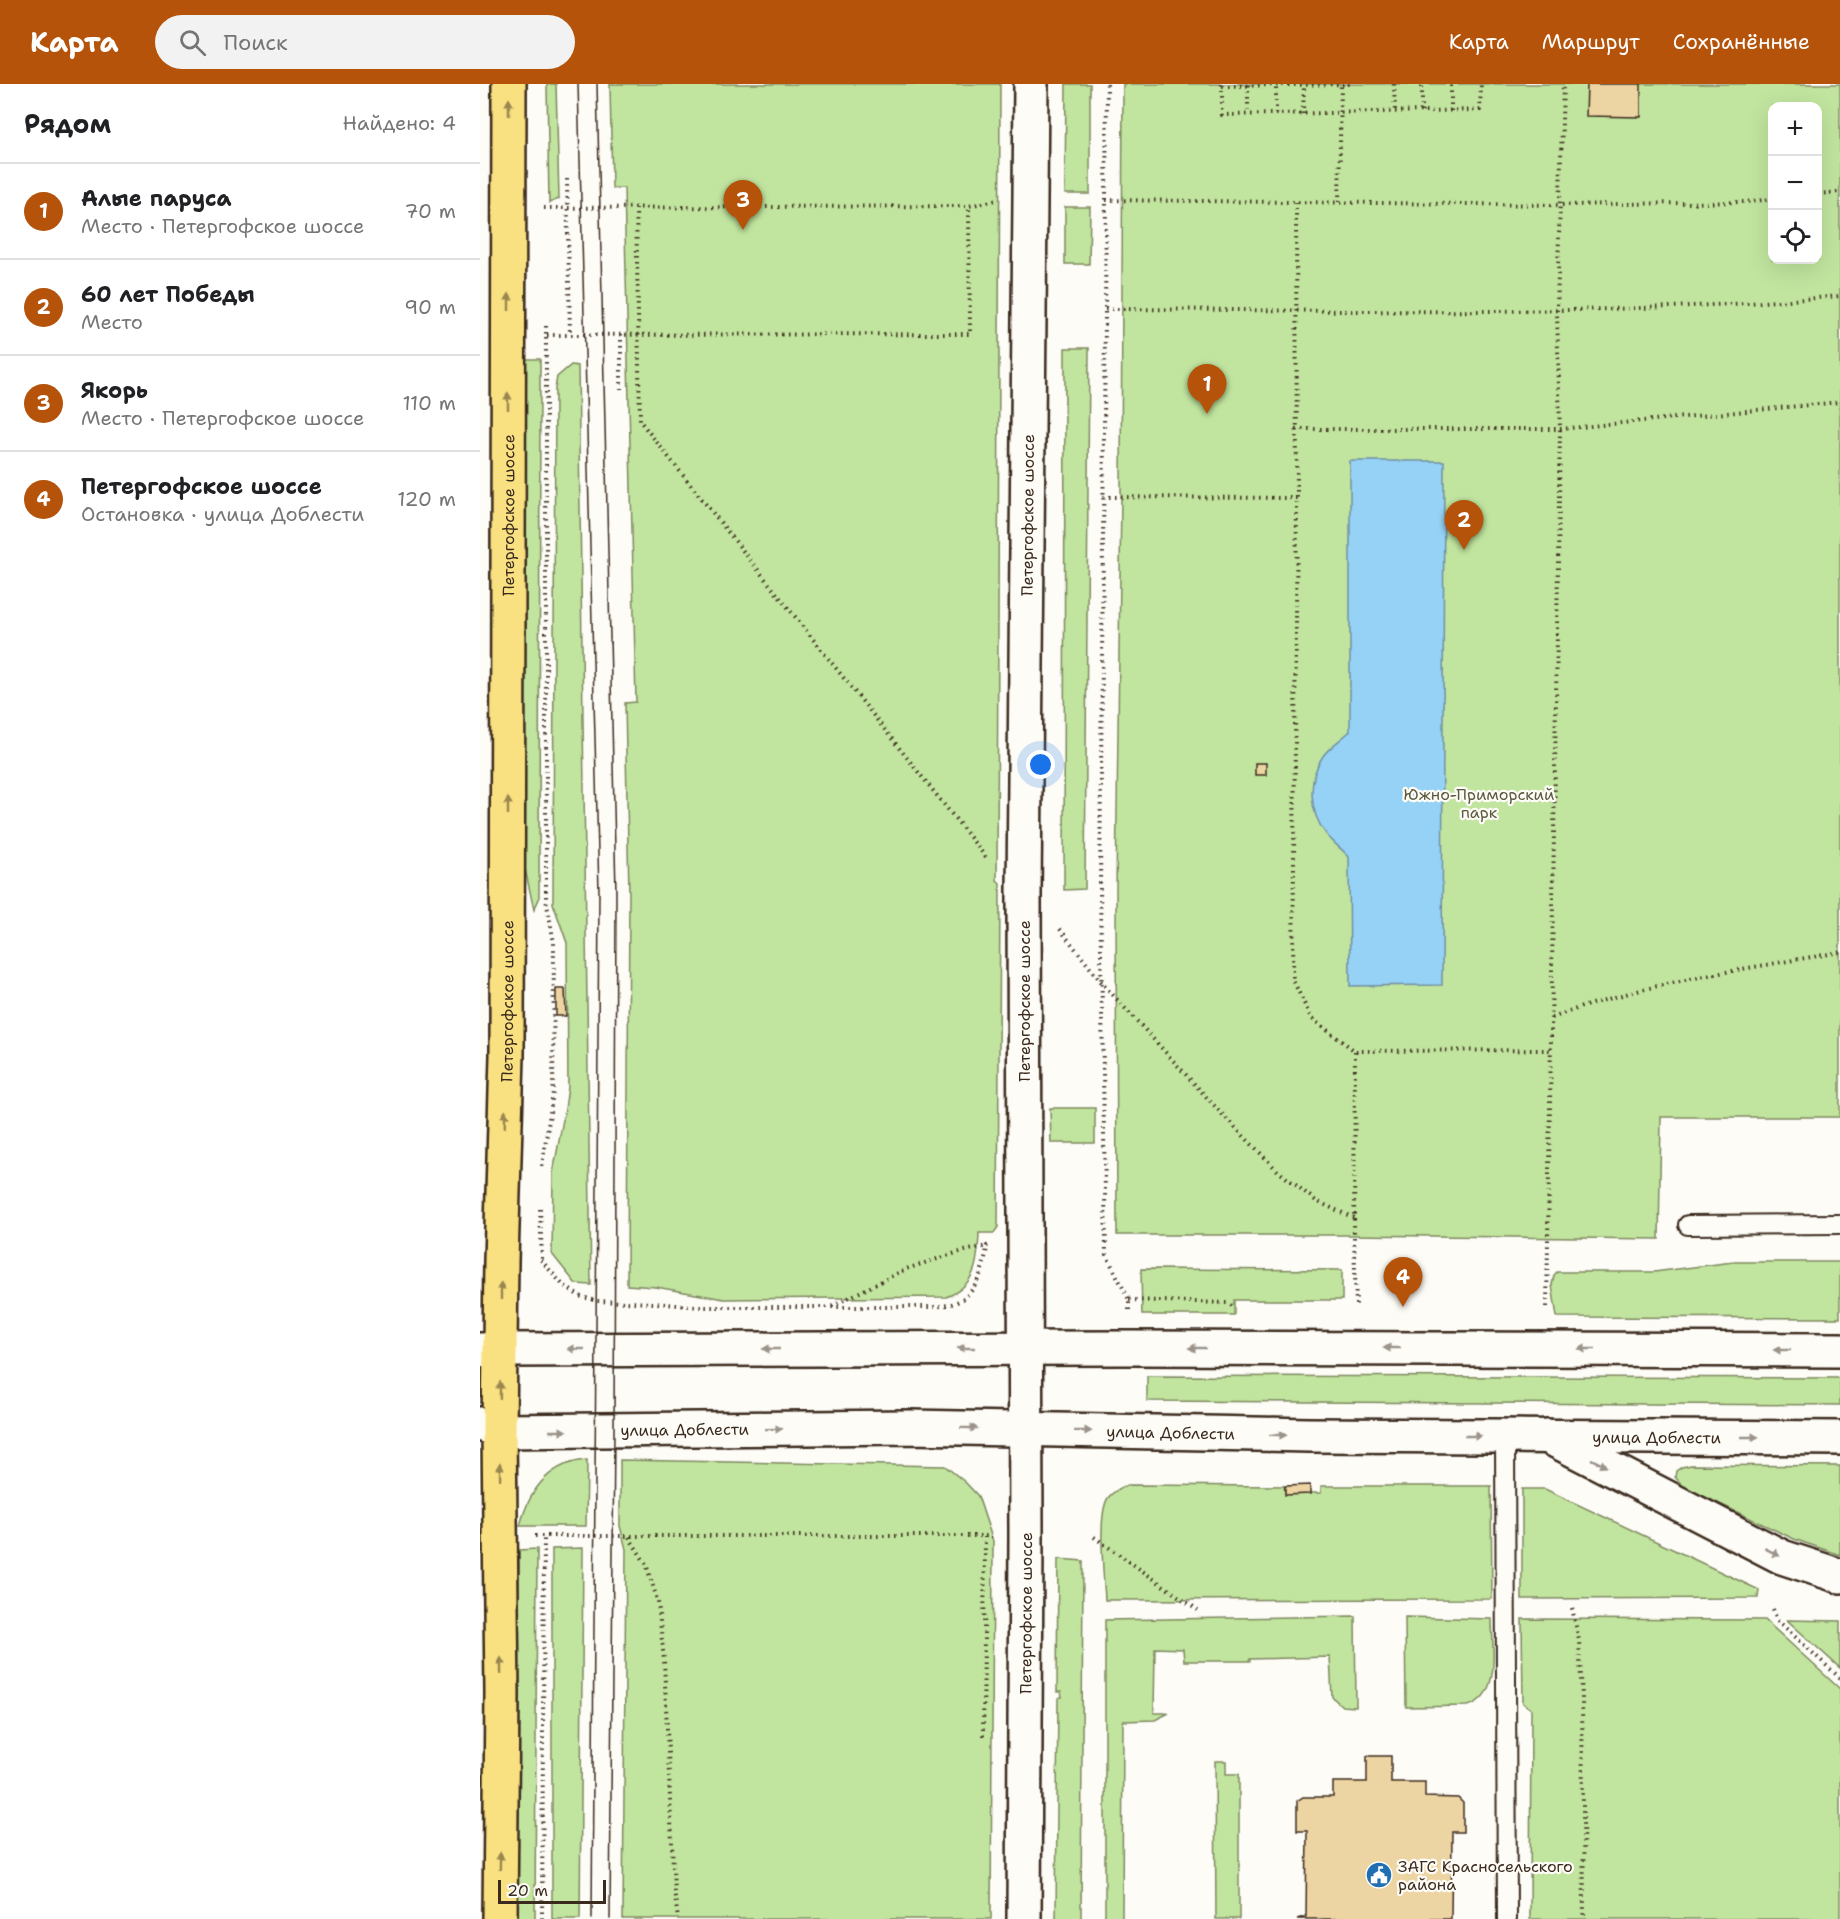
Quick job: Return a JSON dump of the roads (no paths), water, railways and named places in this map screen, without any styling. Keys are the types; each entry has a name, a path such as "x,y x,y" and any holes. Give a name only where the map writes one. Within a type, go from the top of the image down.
{"main road":[{"name":"Петергофское шоссе","path":"500,1919 502,1682 490,1427 490,1349 507,1056 509,84"},
{"name":"Петергофское шоссе","path":"1024,1919 1024,894 1031,84"},
{"path":"490,1349 1840,1350"},
{"name":"улица Доблести","path":"490,1427 910,1427 1309,1436 1840,1438"},
{"path":"1547,1436 1782,1557 1840,1576"}],"lane":[{"path":"1688,1225 1840,1224"},
{"path":"1505,1437 1507,1919"}],"water":[{"path":"1350,461 1444,461 1442,985 1350,986 1349,857 1326,834 1313,806 1312,785 1318,765 1326,752 1350,731"}],"tram line":[{"path":"578,84 599,892 592,1919"},
{"path":"597,84 616,892 610,1919"}],"place":[{"name":"Якорь","path":"743,230"},
{"name":"Алые паруса","path":"1207,414"},
{"name":"60 лет Победы","path":"1464,550"},
{"name":"Петергофское шоссе","path":"1403,1307"},
{"name":"ЗАГС Красносельского района","path":"1379,1875"}],"park label":[{"name":"Южно-Приморский парк","path":"1479,803"}]}
